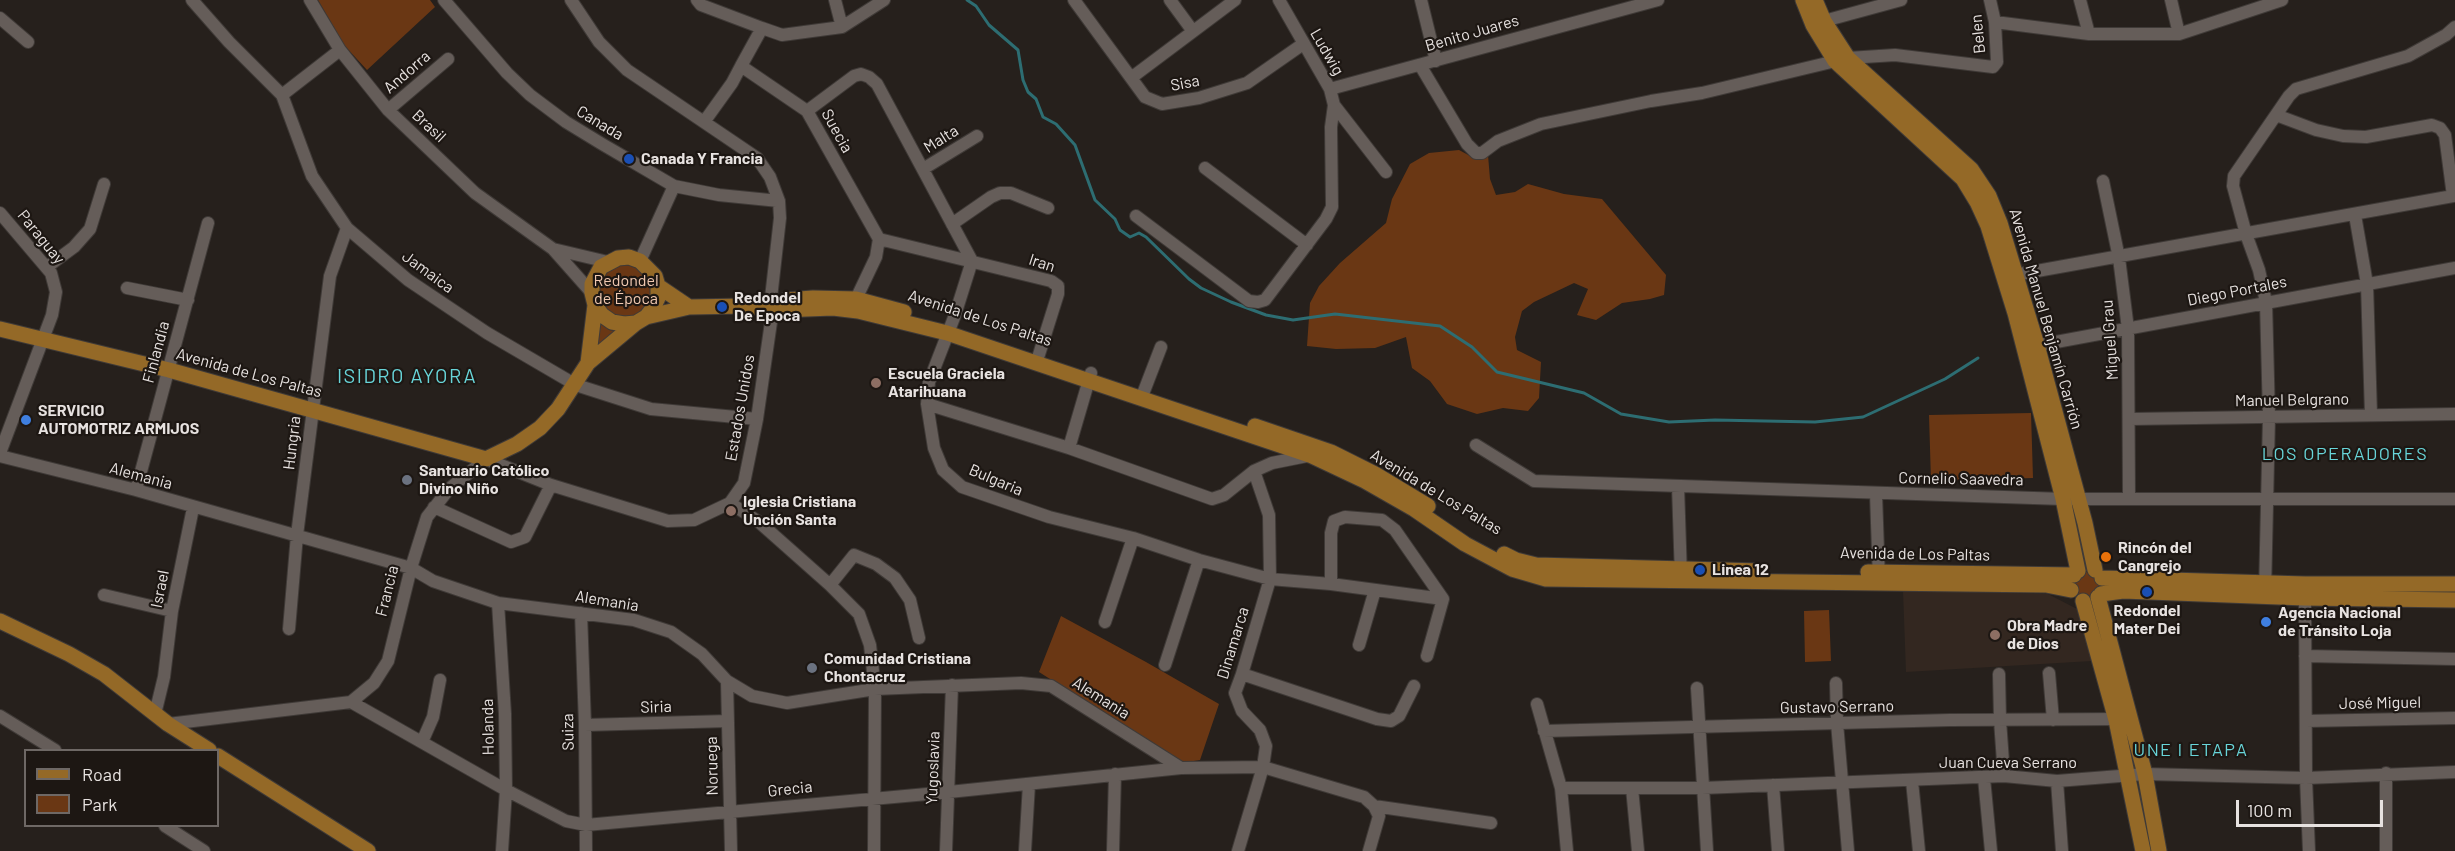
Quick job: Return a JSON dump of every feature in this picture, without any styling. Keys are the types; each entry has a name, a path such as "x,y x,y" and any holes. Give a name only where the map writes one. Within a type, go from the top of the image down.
{"main road":[{"name":"Avenida Manuel Benjamín Carrión","path":"1803,0 1813,25 1842,59 1971,169 1989,196 2000,222 2010,276 2071,499 2098,574"},
{"name":"Avenida Manuel Benjamín Carrión","path":"1815,0 1842,59"},
{"path":"618,258 640,261 655,276 658,298 653,308 641,320 624,324 612,322 602,315 593,299 595,275 608,262 618,258"},
{"path":"658,286 689,307"},
{"name":"Avenida de Los Paltas","path":"770,308 779,301 813,298 856,299 1315,451 1375,474 1472,537 1516,560 1536,566 1681,575 2074,579"},
{"name":"Francia","path":"588,363 593,299"},
{"name":"Avenida de Los Paltas","path":"641,320 689,307 780,310 833,308 858,310 949,329"},
{"name":"Francia","path":"486,459 518,444 540,428 576,385 588,363 641,320"},
{"name":"Avenida de Los Paltas","path":"0,329 169,370 486,459"},
{"name":"Avenida Manuel Benjamín Carrión","path":"2071,499 2074,579"},
{"path":"2455,584 2265,589 2123,591 2100,595 2089,602 2078,599 2074,579 2089,569 2098,574 2265,589 2305,598 2455,600"},
{"path":"2098,574 2103,589 2100,595 2123,719 2129,775 2143,851"},
{"path":"2083,601 2123,719 2145,774 2159,851"},
{"path":"0,621 69,654 104,675 161,719 207,749"},
{"path":"219,757 368,851"}],"street":[{"name":"Jamaica","path":"192,0 229,42 282,95 312,176 347,228 408,280 487,333 576,385 651,409 757,419"},
{"name":"Brasil","path":"310,0 340,50 388,110 475,193 553,249 593,299"},
{"name":"Canada","path":"444,0 507,73 530,95 566,122 674,186 719,195 779,201"},
{"name":"Estados Unidos","path":"571,0 599,42 627,70 757,158 770,177 779,201 780,218 770,308 771,322 757,419 744,483 730,502"},
{"path":"697,0 701,5 782,35 842,27 884,0"},
{"path":"834,0 842,27"},
{"name":"Sisa","path":"1074,0 1145,97 1162,104 1199,98 1247,84 1303,44"},
{"path":"1170,0 1192,30"},
{"path":"1131,78 1192,30 1235,0"},
{"name":"Ludwig","path":"1279,0 1330,89 1334,105"},
{"path":"1420,0 1436,61"},
{"name":"Benito Juares","path":"1330,89 1658,0"},
{"path":"1824,21 1901,0"},
{"name":"Belen","path":"1842,59 1895,54 1993,67 1996,65 1995,22 1990,0"},
{"path":"2080,0 2089,34"},
{"path":"2171,0 2179,33"},
{"path":"1995,22 2089,34 2179,33 2268,2 2282,0"},
{"path":"0,18 28,42"},
{"path":"2265,589 2269,417 2266,302 2259,270 2233,186 2239,167 2296,89 2408,56 2446,35 2455,27"},
{"path":"704,122 732,83 762,28"},
{"path":"282,95 340,50"},
{"name":"Andorra","path":"388,110 448,59"},
{"path":"1420,65 1467,144 1476,153 1482,153 1498,141 1541,124 1702,93 1842,59"},
{"name":"Suecia","path":"741,66 807,111 879,239"},
{"path":"807,111 854,76 861,74 877,84 972,261"},
{"path":"1334,105 1386,172"},
{"path":"1136,216 1248,301 1265,300 1307,245 1332,207 1331,127 1334,105"},
{"path":"2010,276 2453,196 2445,135 2440,128 2432,125 2366,137 2343,136 2316,130 2276,115"},
{"name":"Malta","path":"923,169 977,136"},
{"path":"1205,168 1307,245"},
{"name":"Miguel Grau","path":"2103,181 2119,258 2128,329 2129,498"},
{"path":"47,267 74,247 90,229 104,184"},
{"path":"640,261 674,186"},
{"path":"952,224 1000,193 1011,193 1048,208"},
{"name":"Paraguay","path":"0,213 47,267 56,292 52,315 0,454"},
{"path":"2355,215 2367,284 2371,415"},
{"name":"Finlandia","path":"136,490 208,223"},
{"name":"Hungria","path":"289,629 297,535 330,276 347,228"},
{"path":"856,299 876,257 879,239 972,261"},
{"name":"Brasil","path":"553,249 608,262"},
{"name":"Bulgaria","path":"972,261 929,382 927,404 934,448 943,470 962,487 1049,517 1133,538 1199,560 1270,579 1331,584 1443,599"},
{"name":"Iran","path":"972,261 1051,281 1058,286 1058,294 1037,360"},
{"name":"Diego Portales","path":"2031,347 2455,268"},
{"path":"127,288 188,300"},
{"path":"1143,395 1161,347"},
{"path":"1069,448 1089,378"},
{"path":"927,404 1069,448 1212,499 1224,495 1254,471 1272,463 1315,451"},
{"name":"Manuel Belgrano","path":"2130,419 2455,414"},
{"name":"Cornelio Saavedra","path":"1476,445 1534,481 2071,499 2455,499"},
{"name":"Alemania","path":"0,454 411,568 433,581 498,603 634,620 671,632 702,654 727,681 752,696 787,703 875,689 1021,683 1051,686 1181,768"},
{"path":"486,459 551,485 668,521 694,520 730,502 759,522 859,614 870,645 875,689 874,851"},
{"name":"Francia","path":"351,702 374,682 388,661 411,568 427,517 449,489 486,459"},
{"name":"Dinamarca","path":"1238,851 1263,767 1266,746 1260,730 1242,711 1235,693 1270,579 1269,515 1254,471"},
{"path":"434,507 511,542 525,537 551,485"},
{"path":"1678,486 1681,575"},
{"path":"1876,494 1879,577"},
{"name":"Israel","path":"161,719 172,611 193,508"},
{"path":"1331,584 1331,533 1334,520 1346,518 1382,520 1395,530 1443,599 1427,656"},
{"path":"1105,622 1133,538"},
{"path":"830,585 854,555 876,564 895,578 910,600 919,638"},
{"path":"1166,665 1199,560"},
{"path":"1359,645 1375,590"},
{"path":"104,595 172,611"},
{"path":"2305,598 2306,778 2309,851"},
{"name":"Holanda","path":"498,603 505,714 506,790 502,851"},
{"name":"Suiza","path":"581,613 586,851"},
{"path":"2305,656 2455,659"},
{"path":"2049,673 2053,720"},
{"path":"1242,674 1377,719 1391,721 1399,716 1414,686"},
{"path":"1999,674 2004,776"},
{"path":"422,742 433,717 440,680"},
{"name":"Noruega","path":"727,681 731,851"},
{"path":"1836,683 1837,723 1848,851"},
{"name":"Yugoslavia","path":"946,851 952,685"},
{"path":"1697,688 1707,851"},
{"path":"161,719 351,702"},
{"name":"Grecia","path":"351,702 506,790 566,821 586,825 1181,768 1263,767 1364,798 1374,806 1491,824"},
{"path":"1537,704 1561,788 1567,851"},
{"path":"0,716 54,749"},
{"name":"José Miguel","path":"2306,721 2455,718"},
{"name":"Gustavo Serrano","path":"1544,730 2123,719"},
{"name":"Siria","path":"585,725 728,721"},
{"name":"Juan Cueva Serrano","path":"1561,788 1702,788 2004,776 2057,782 2145,774 2306,778 2455,772"},
{"path":"2386,773 2386,851"},
{"path":"1113,851 1115,774"},
{"path":"1984,778 1991,851"},
{"path":"1912,781 1919,851"},
{"path":"2057,782 2062,851"},
{"path":"1025,851 1029,784"},
{"path":"1773,785 1778,851"},
{"path":"1632,788 1638,851"},
{"path":"1369,851 1378,816 1374,806"},
{"path":"168,827 204,851"}],"shaded area":[{"name":"Obra Madre de Dios","path":"1903,590 2048,594 2077,609 2092,661 1906,672"}],"green space":[{"path":"318,0 430,0 435,7 367,70 344,45"},
{"path":"1459,150 1472,157 1488,155 1490,179 1496,195 1515,192 1528,184 1564,194 1602,199 1666,275 1664,295 1622,303 1596,320 1577,315 1588,289 1574,283 1534,302 1522,311 1515,337 1517,350 1541,362 1539,398 1528,411 1503,408 1477,414 1447,404 1430,381 1412,368 1406,337 1375,348 1336,349 1307,346 1310,303 1319,286 1340,263 1386,223 1392,199 1410,164 1429,153"},
{"name":"Redondel de Época","path":"621,265 631,265 645,272 652,291 645,310 631,317 621,317 611,313 604,306 600,296 600,286 604,276 611,269"},
{"path":"597,318 609,330 621,331 597,350"},
{"path":"2031,413 2033,478 1931,481 1929,415"},
{"path":"2087,572 2096,576 2100,585 2096,594 2087,598 2078,594 2074,585 2078,576"},
{"path":"1829,610 1831,661 1805,662 1804,611"},
{"path":"1061,616 1219,704 1200,760 1182,763 1039,672"}],"waterway":[{"path":"967,0 976,6 989,25 1018,50 1023,80 1028,92 1036,99 1043,117 1056,124 1075,145 1095,200 1115,219 1120,230 1130,237 1139,233 1146,237 1201,288 1266,315 1293,320 1335,314 1440,326 1472,347 1497,372 1584,393 1621,414 1669,422 1715,420 1815,422 1863,417 1945,379 1978,358"}],"place":[{"name":"Canada Y Francia","path":"629,159"},
{"name":"Redondel De Epoca","path":"722,307"},
{"name":"Escuela Graciela Atarihuana","path":"876,383"},
{"name":"SERVICIO AUTOMOTRIZ ARMIJOS","path":"26,420"},
{"name":"Santuario Católico Divino Niño","path":"407,480"},
{"name":"Iglesia Cristiana Unción Santa","path":"731,511"},
{"name":"Rincón del Cangrejo","path":"2106,557"},
{"name":"Linea 12","path":"1700,570"},
{"name":"Redondel Mater Dei","path":"2147,592"},
{"name":"Agencia Nacional de Tránsito Loja","path":"2266,622"},
{"name":"Obra Madre de Dios","path":"1995,635"},
{"name":"Comunidad Cristiana Chontacruz","path":"812,668"}],"district":[{"name":"ISIDRO AYORA","path":"407,376"},
{"name":"LOS OPERADORES","path":"2345,454"},
{"name":"UNE I ETAPA","path":"2191,750"}]}
